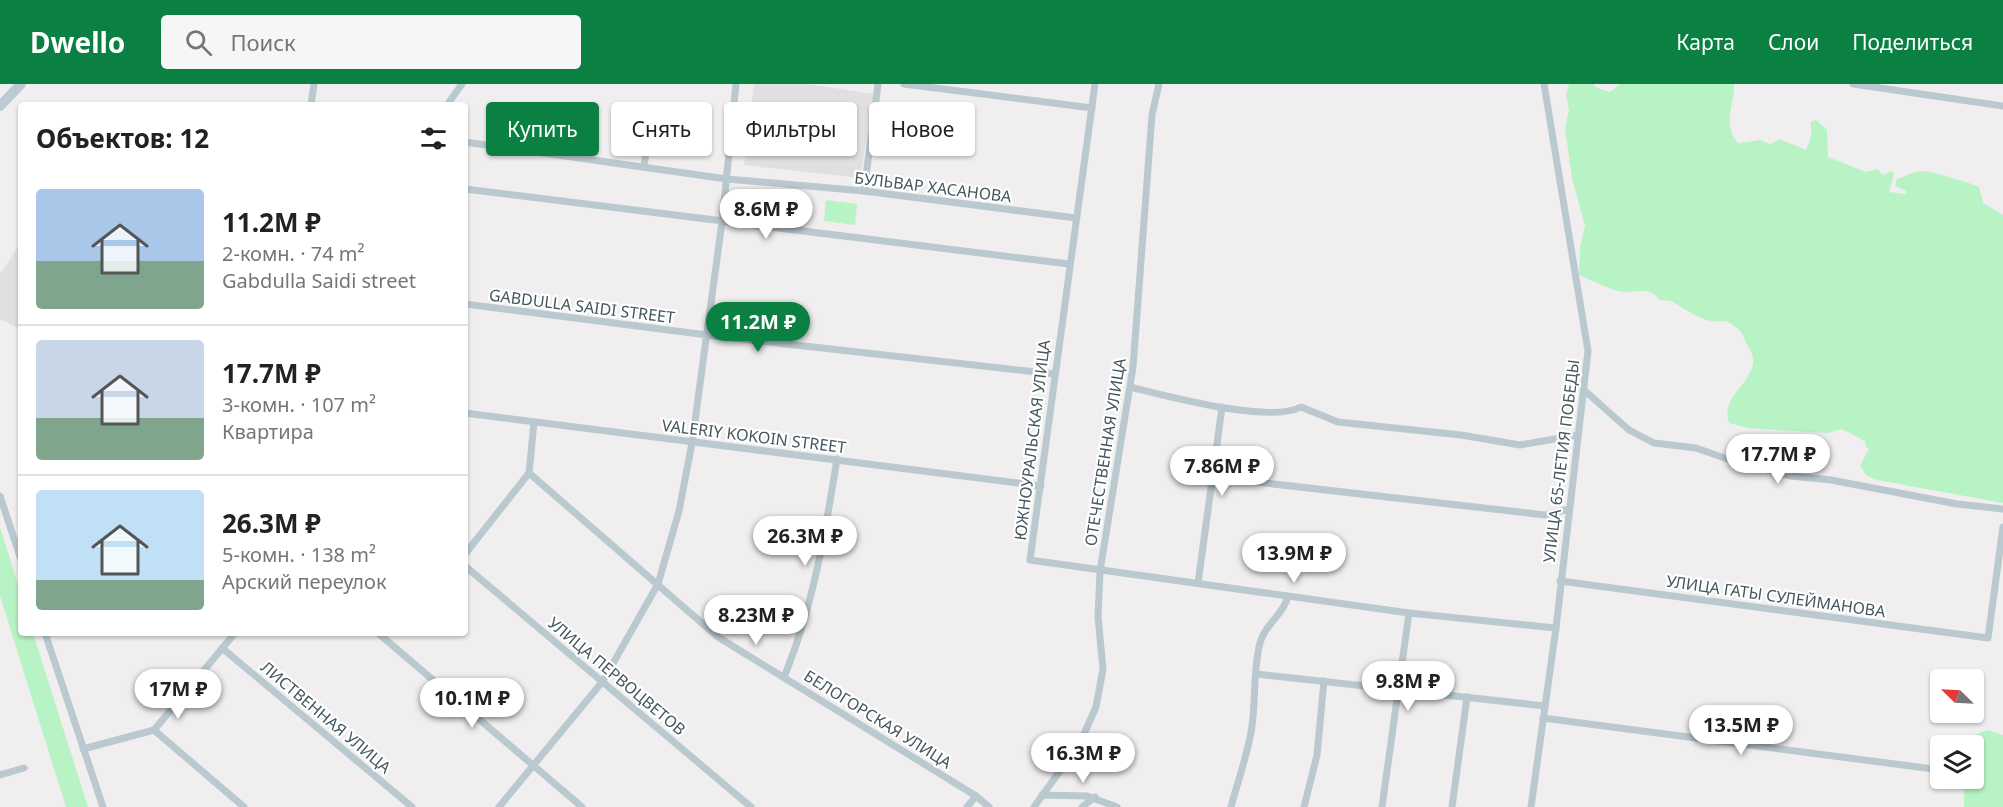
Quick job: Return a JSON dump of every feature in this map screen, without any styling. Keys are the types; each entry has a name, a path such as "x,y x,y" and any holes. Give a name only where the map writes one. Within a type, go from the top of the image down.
{"street":[{"path":"0,106 21,84"},
{"path":"311,102 314,84"},
{"path":"499,807 603,681 658,584 679,511 692,443 722,222 736,84"},
{"path":"864,191 878,84"},
{"path":"904,84 1092,108"},
{"name":"ЮЖНОУРАЛЬСКАЯ УЛИЦА","path":"1095,84 1030,560 1408,613 1556,627"},
{"name":"ОТЕЧЕСТВЕННАЯ УЛИЦА","path":"1034,807 1080,742 1096,707 1103,669 1098,617 1100,571 1130,387 1152,115 1159,84"},
{"name":"УЛИЦА 65-ЛЕТИЯ ПОБЕДЫ","path":"1531,807 1556,627 1588,351 1544,84"},
{"path":"1853,84 2003,106"},
{"path":"449,102 457,86"},
{"name":"БУЛЬВАР ХАСАНОВА","path":"468,142 727,179 864,191 1076,218"},
{"path":"644,166 645,156"},
{"path":"468,189 1069,264"},
{"name":"GABDULLA SAIDI STREET","path":"468,304 707,335 1054,374"},
{"path":"1130,387 1222,407 1283,414 1301,407 1338,422 1461,435 1520,445 1578,435"},
{"path":"1584,390 1620,424 1654,443 1696,448 1736,462 1791,476 2003,509"},
{"path":"1198,583 1222,407"},
{"name":"VALERIY KOKOIN STREET","path":"468,413 1041,486"},
{"path":"468,550 529,473 534,422"},
{"path":"784,677 800,637 822,550 837,459"},
{"name":"БЕЛОГОРСКАЯ УЛИЦА","path":"529,473 718,637 976,796 989,807"},
{"path":"1212,477 1545,515 1569,509"},
{"path":"0,495 18,551"},
{"name":"УЛИЦА ГАТЫ СУЛЕЙМАНОВА","path":"1560,581 1988,638 2003,527"},
{"name":"УЛИЦА ПЕРВОЦВЕТОВ","path":"468,568 752,807"},
{"path":"1231,807 1242,772 1252,726 1260,642 1266,628 1286,605 1288,596"},
{"path":"1382,807 1408,613"},
{"path":"46,636 103,807"},
{"path":"84,750 154,730 232,636"},
{"path":"382,636 582,807"},
{"name":"ЛИСТВЕННАЯ УЛИЦА","path":"222,648 412,807"},
{"path":"1256,674 1545,706"},
{"path":"1305,807 1317,755 1324,681"},
{"path":"1452,807 1467,697"},
{"path":"1544,718 1930,769"},
{"path":"154,730 244,807"},
{"path":"0,775 24,768"},
{"path":"1042,795 1095,797 1117,807"},
{"path":"967,807 976,796"},
{"path":"1082,807 1095,797"}],"shaded area":[{"path":"754,84 807,84 874,94 873,102 869,102 869,124 860,178 744,165 745,156 857,156 857,102 752,102"},
{"path":"18,247 18,328 0,319 0,274"}],"green space":[{"path":"1569,84 1593,84 1597,88 1610,92 1620,84 1734,84 1730,129 1738,143 1760,140 1770,144 1780,139 1806,150 1811,137 1811,122 1816,120 1827,130 1828,157 1866,172 1878,169 1882,175 1892,171 1894,174 1889,192 1906,194 1906,191 1895,186 1897,179 1920,171 1943,175 1979,187 1983,203 2003,215 2003,503 1877,480 1866,475 1860,466 1869,449 1865,441 1842,429 1827,433 1748,428 1729,423 1727,412 1730,402 1748,377 1753,359 1739,330 1726,321 1712,321 1698,317 1673,302 1659,300 1652,293 1619,291 1579,275 1580,247 1585,226 1572,178 1565,129 1569,110 1566,95"},
{"path":"826,200 857,204 855,225 824,221"},
{"path":"0,527 18,584 18,636 34,636 88,807 66,807 0,596"},
{"path":"1987,730 2003,735 2003,807 1964,807 1964,789 1984,789 1984,735 1975,735"}]}
